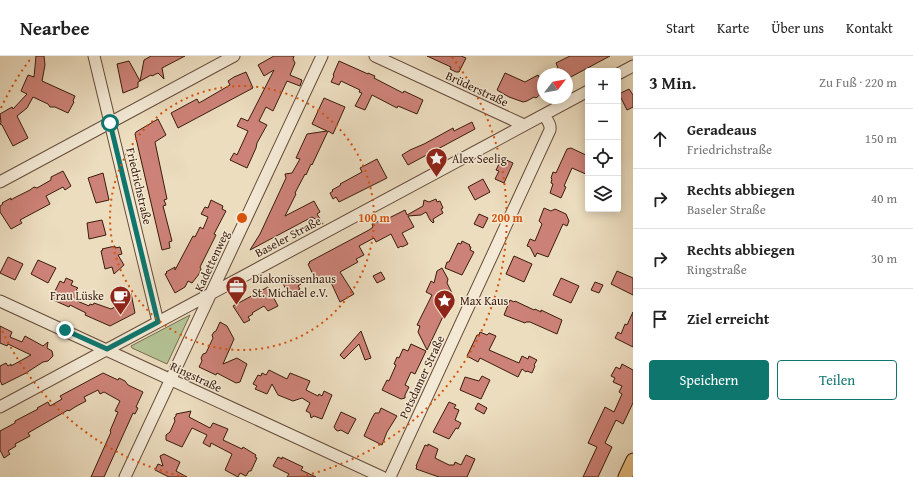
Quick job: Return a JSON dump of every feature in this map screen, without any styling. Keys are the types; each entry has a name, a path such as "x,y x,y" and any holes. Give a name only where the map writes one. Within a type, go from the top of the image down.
{"main road":[{"path":"625,477 633,460"}],"street":[{"name":"Friedrichstraße","path":"94,56 158,322"},
{"path":"0,182 234,56"},
{"name":"Kadettenweg","path":"125,477 322,56"},
{"name":"Brüderstraße","path":"375,56 524,125"},
{"path":"621,72 633,66"},
{"name":"Baseler Straße","path":"0,407 585,93"},
{"name":"Potsdamer Straße","path":"390,477 550,130 551,127 544,115"},
{"name":"Ringstraße","path":"0,301 382,477"}],"green space":[{"path":"190,315 167,364 132,348 131,346"}],"building":[{"path":"36,56 44,56 45,65 42,81 75,96 74,102 68,113 55,107 50,107 48,104 33,97 27,108 17,116 28,138 13,146 2,125 0,124 0,114 12,107 13,109 27,94 21,91 28,75 34,77"},
{"path":"151,56 185,56 162,68 164,79 158,73 140,81 144,60"},
{"path":"274,56 294,56 293,59 295,63 290,75 302,80 300,86 287,81 273,111 266,107 259,121 267,125 257,143 247,168 230,160 234,153 237,155 248,131 237,126 241,118 248,121 274,70 264,76 258,65"},
{"path":"427,56 461,56 466,58 459,72 456,72 450,69 451,67"},
{"path":"570,56 610,56 585,68 573,76 573,68 558,68 556,63"},
{"path":"129,61 140,81 138,82 138,87 123,93 117,64"},
{"path":"339,61 375,76 374,78 403,93 404,91 423,100 417,114 398,106 397,108 372,95 365,110 355,106 362,93 359,92 360,90 341,81 339,85 331,82"},
{"path":"246,72 253,88 178,128 171,113 197,99 199,103 230,85 228,81 234,77"},
{"path":"505,73 525,82 537,76 536,98 534,97 523,102 509,97 497,90"},
{"path":"629,89 633,95 633,107 627,110 621,98 621,93"},
{"path":"324,98 345,107 333,134 328,131 312,165 311,164 295,193 296,194 285,216 314,201 320,212 317,214 323,224 312,217 250,250 260,234 286,178 285,174 292,173 300,159 296,158 307,134 327,131 312,124"},
{"path":"158,119 166,135 155,142 167,199 164,200 166,205 163,206 172,241 169,242 170,248 162,250 135,134"},
{"path":"472,122 475,129 408,165 402,155 453,128 454,131"},
{"path":"571,148 585,155 585,174 572,168 564,186 566,187 561,198 550,193 553,184 551,183 551,178 553,172 556,173 567,149"},
{"path":"502,158 513,163 504,183 495,179 499,171 496,170"},
{"path":"377,159 387,178 339,202 336,197 333,199 330,193 333,191 332,190 362,172 360,168"},
{"path":"63,171 71,186 65,190 63,187 46,196 50,204 20,220 22,223 11,229 0,212 0,206 3,204 2,203 11,198 11,200 34,187 37,188 51,180 51,177"},
{"path":"103,173 109,200 96,203 88,178"},
{"path":"483,179 490,192 475,200 468,187"},
{"path":"436,199 437,202 440,201 443,208 441,209 443,213 433,219 433,223 426,212 421,215 408,216 414,227 402,233 408,244 398,248 391,234 376,242 374,238 359,246 364,255 356,259 358,262 340,272 354,294 340,302 329,278 320,282 319,280 316,281 308,264 310,263 309,262 369,230 373,227 372,224 378,221 379,223 405,210 407,215 423,206 424,200 429,202"},
{"path":"211,200 223,206 222,209 226,211 214,234 216,235 200,267 201,269 199,274 192,283 188,281 185,287 175,293 165,274 175,267 175,270 193,236 195,237 200,227 203,229 208,217 201,214 205,207 208,208"},
{"path":"544,208 551,211 555,209 566,214 569,221 567,226 563,224 548,257 537,253 535,257 530,247 527,246 530,239 535,241 542,224 539,221"},
{"path":"479,214 488,218 483,228 474,224"},
{"path":"102,220 106,235 89,239 87,223"},
{"path":"462,241 470,245 470,250 474,252 462,275 445,268 458,243 461,244"},
{"path":"115,246 115,248 120,247 122,254 118,255 124,265 114,274 112,267 105,269 101,251 103,250 102,249"},
{"path":"514,256 532,264 524,282 506,274"},
{"path":"8,257 23,264 15,280 0,273"},
{"path":"38,260 56,268 48,283 31,274"},
{"path":"442,268 448,279 447,283 453,295 451,299 453,304 449,304 427,350 418,332 420,326 417,325 432,295 426,292 431,281 434,283 437,271"},
{"path":"617,271 633,278 633,295 611,284"},
{"path":"381,272 385,279 377,283 373,276"},
{"path":"291,275 294,279 297,277 301,284 298,286 300,289 289,295 281,280"},
{"path":"66,278 73,281 71,285 78,288 76,290 79,292 75,300 89,306 90,304 93,305 94,303 111,309 121,304 120,300 123,299 122,295 131,293 135,313 110,326 85,315 86,313 70,305 69,307 51,299 60,281 64,283"},
{"path":"561,278 579,286 571,303 553,295"},
{"path":"595,282 603,285 599,293 591,290"},
{"path":"268,287 278,306 268,311 264,306 252,313 253,314 248,317 250,320 244,323 233,306"},
{"path":"510,300 534,310 535,309 541,312 541,310 562,320 557,334 530,322 525,323 504,315"},
{"path":"633,312 633,347 615,338 618,332 621,334 625,324 627,325"},
{"path":"220,322 227,326 234,339 223,364 237,358 247,364 240,382 236,383 217,373 216,375 199,367 202,361 201,358 203,354 206,353 213,338 212,335 216,331"},
{"path":"0,326 12,332 10,337 22,342 25,336 43,346 48,342 47,348 52,351 53,356 48,361 43,362 26,373 2,385 0,380 0,366 6,363 8,366 11,364 11,366 31,355 8,344 7,346 0,343"},
{"path":"361,331 371,358 365,360 359,344 344,359 340,355"},
{"path":"480,332 487,335 489,333 496,336 489,350 519,363 522,356 528,359 529,356 537,360 532,373 526,372 522,369 518,377 480,358 478,362 467,356 477,335 479,335"},
{"path":"411,344 426,351 415,374 411,372 405,385 409,387 405,398 401,399 382,390 387,380 389,381 396,365 394,364 397,357 399,358 403,349 408,351"},
{"path":"622,364 633,370 633,403 623,424 616,420 605,443 612,447 598,477 583,477 597,447 588,443 605,407 614,412 622,394 619,392 622,386 613,382 615,378 611,376 616,367 620,369"},
{"path":"269,370 287,379 290,373 310,381 306,390 318,396 319,394 322,396 324,391 332,395 322,419 314,416 311,418 310,413 306,411 310,403 302,398 293,401 278,395 272,384 267,394 255,389 257,386 253,384 258,375 261,376 262,373 266,375"},
{"path":"103,373 118,380 119,378 125,381 128,385 143,392 136,407 138,408 135,414 133,413 104,477 91,477 111,432 110,431 118,412 115,411 120,401 104,392 100,394 98,390 84,397 86,401 28,433 30,436 15,444 16,446 8,451 10,454 4,458 0,450 0,431 48,402 50,406 62,399 60,396"},
{"path":"482,376 490,380 481,399 460,390 465,377 479,381"},
{"path":"449,402 456,405 454,408 459,410 455,420 461,423 449,439 433,432"},
{"path":"478,403 487,408 484,414 475,409"},
{"path":"381,408 397,416 387,432 382,445 364,436 375,413 379,413"},
{"path":"191,411 189,417 210,428 213,423 228,429 223,440 242,449 243,447 256,455 255,457 257,458 251,471 249,471 246,476 240,473 238,477 225,470 232,454 211,443 210,447 203,443 207,435 192,428 182,447 166,440 166,435 170,432 175,421 174,418 176,414"},
{"path":"341,412 356,419 348,434 341,430 336,430 334,427"},
{"path":"428,444 438,449 435,458 449,465 454,465 455,462 461,465 466,455 475,459 467,477 439,477 416,469 425,445 428,446"},
{"path":"164,454 180,462 176,471 187,477 169,477 155,470 158,464 163,466 160,456"},
{"path":"278,457 282,459 282,457 303,467 301,470 316,477 287,477 289,474 273,466"}],"place":[{"name":"Alex Seelig","path":"436,178"},
{"name":"Diakonissenhaus St. Michael e.V.","path":"237,306"},
{"name":"Frau Lüske","path":"120,316"},
{"name":"Max Kaus","path":"445,320"}],"route":[{"path":"65,330 107,349 158,322 110,123"}]}
